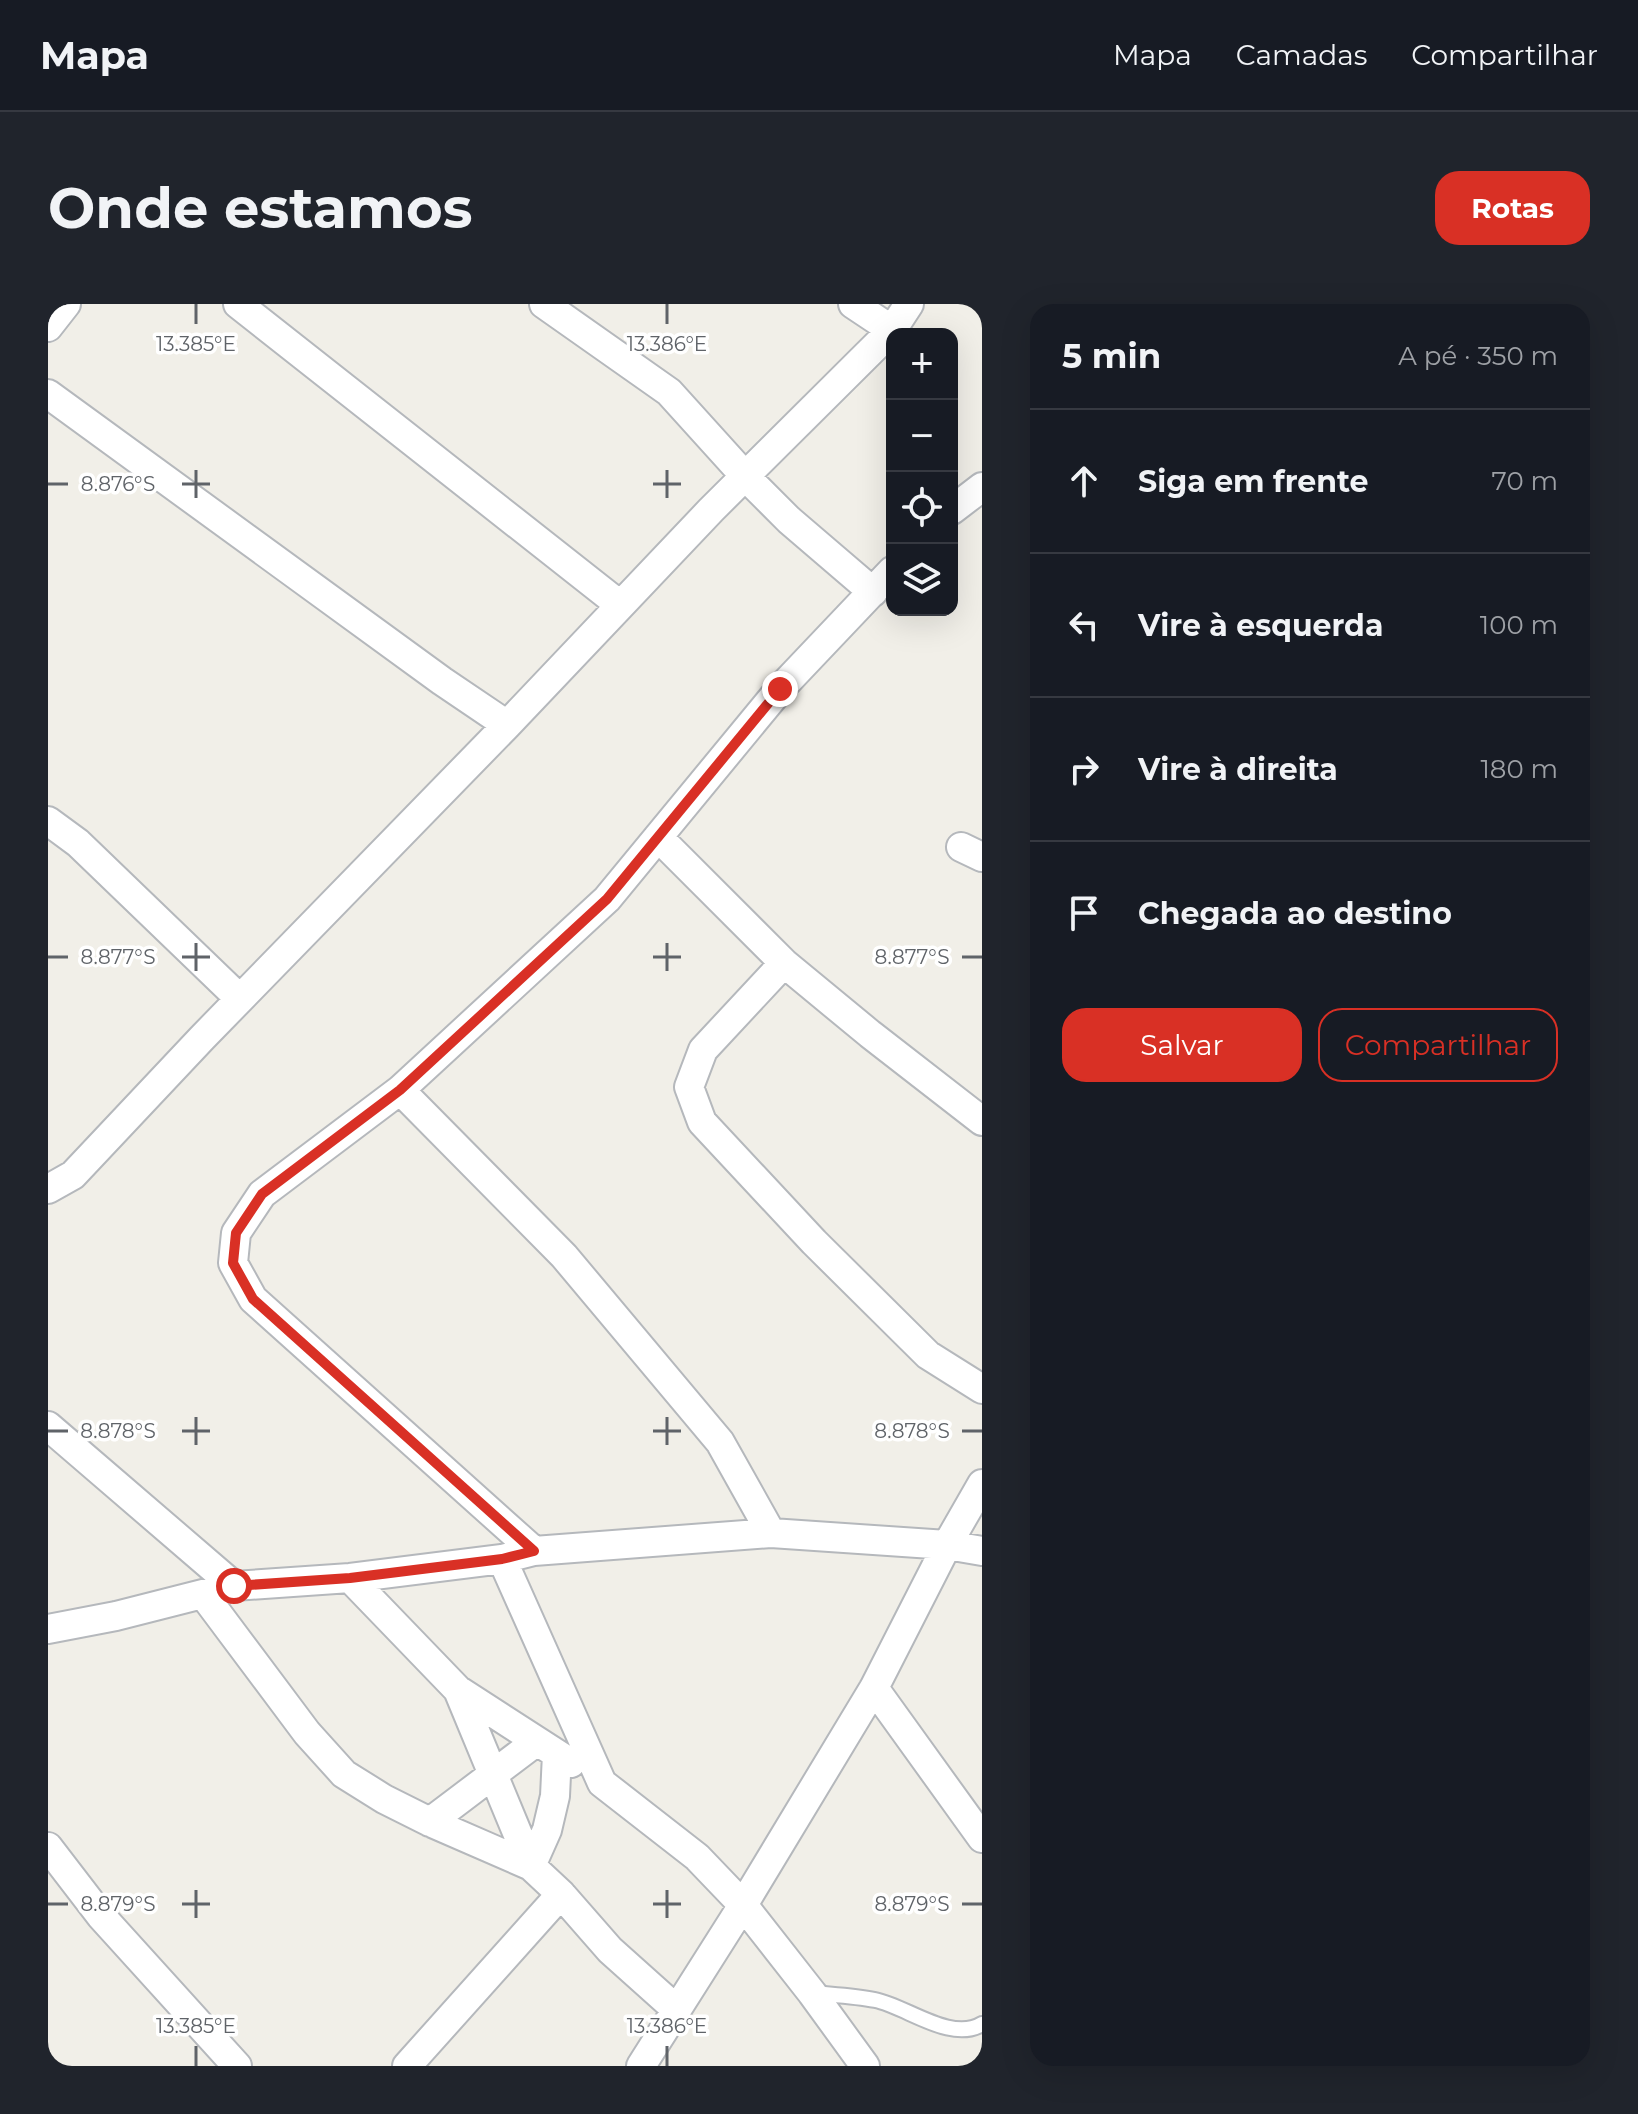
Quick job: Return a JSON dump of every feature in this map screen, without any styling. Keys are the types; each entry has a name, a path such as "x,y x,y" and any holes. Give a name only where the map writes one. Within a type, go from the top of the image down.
{"street":[{"path":"48,327 66,304"},
{"path":"238,304 620,605"},
{"path":"544,304 669,392 789,520 873,592"},
{"path":"853,304 889,328"},
{"path":"893,328 909,304"},
{"path":"48,1189 73,1175 620,605 886,336"},
{"path":"48,394 507,725"},
{"path":"958,505 982,487"},
{"path":"534,1551 253,1299 233,1263 236,1233 262,1194 400,1090 607,899 780,689 886,578"},
{"path":"48,821 78,843 240,999"},
{"path":"658,837 784,963 982,1121"},
{"path":"784,963 703,1050 689,1087 702,1122 814,1242 928,1355 982,1389"},
{"path":"400,1090 564,1256 711,1431 771,1533"},
{"path":"48,1426 234,1586"},
{"path":"641,2066 874,1688 982,1484"},
{"path":"48,1629 116,1616 234,1586 350,1578 502,1559 534,1551 771,1533 947,1545 982,1551"},
{"path":"502,1559 602,1783"},
{"path":"350,1578 458,1690 602,1783 697,1857 743,1905 865,2066"},
{"path":"203,1594 307,1733 344,1774 430,1822 531,1866 561,1894 610,1950 677,2010"},
{"path":"874,1688 982,1838"},
{"path":"458,1690 531,1866"},
{"path":"430,1822 494,1773 547,1748"},
{"path":"531,1866 547,1830 555,1796 547,1748"},
{"path":"48,1847 101,1916 237,2066"},
{"path":"407,2066 561,1894"}],"lane":[{"path":"812,1993 879,2000 953,2029 975,2028 982,2024"}],"route":[{"path":"234,1586 350,1578 502,1559 534,1551 253,1299 233,1263 236,1233 262,1194 400,1090 607,899 780,689"}]}
